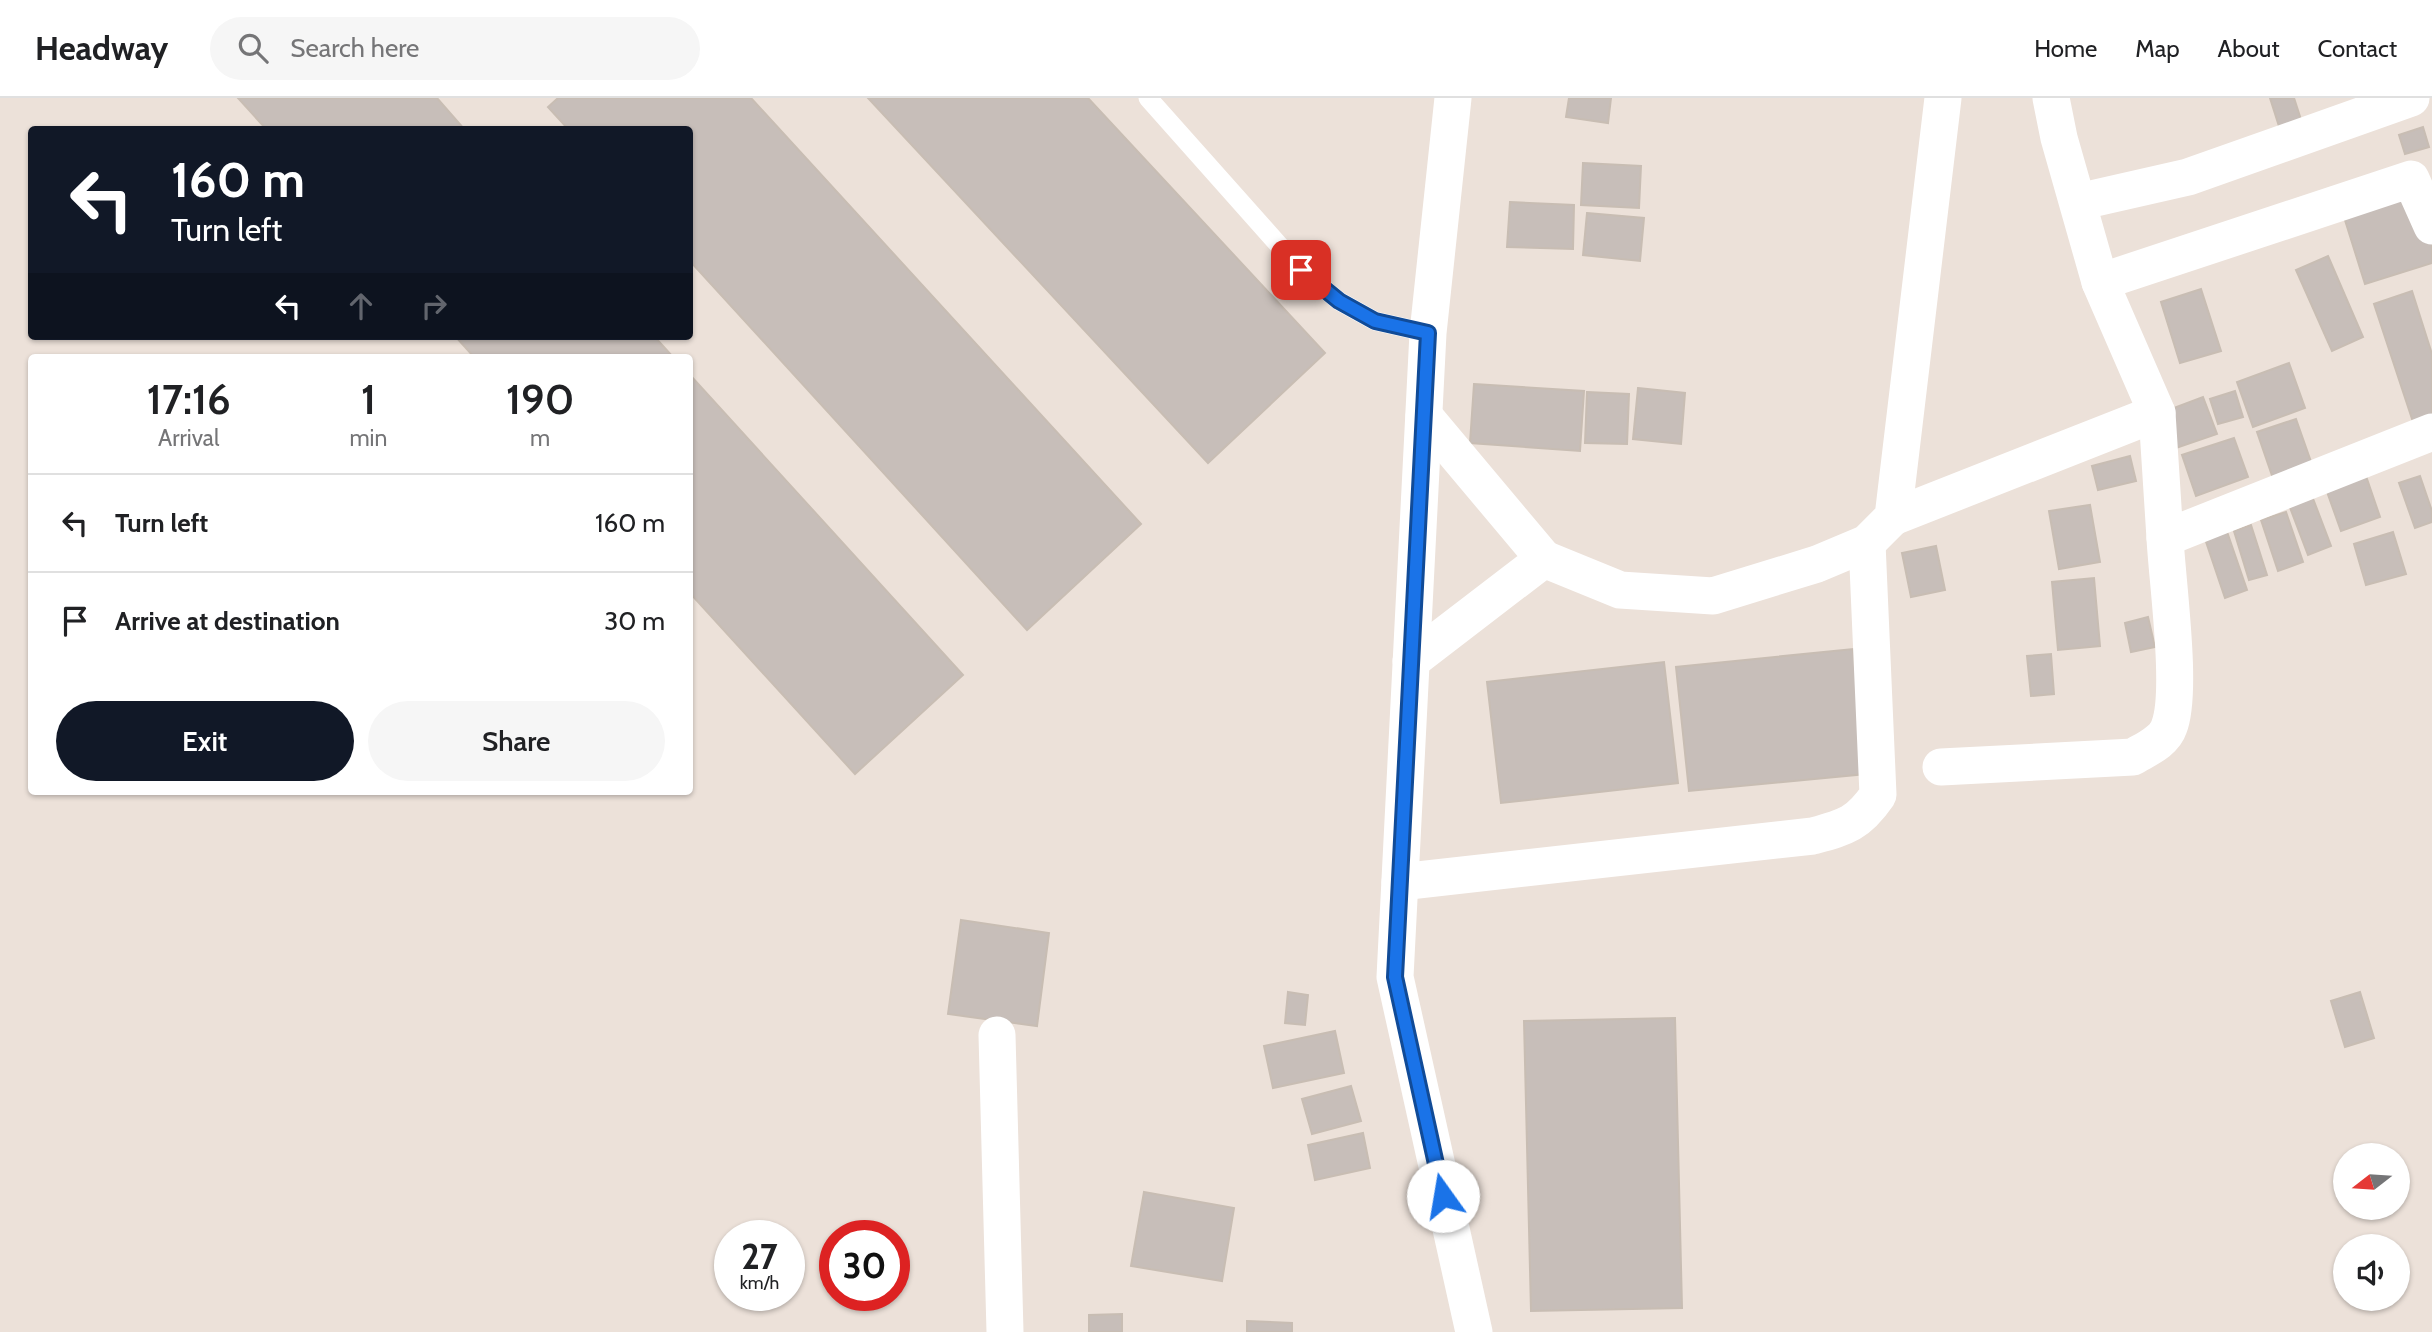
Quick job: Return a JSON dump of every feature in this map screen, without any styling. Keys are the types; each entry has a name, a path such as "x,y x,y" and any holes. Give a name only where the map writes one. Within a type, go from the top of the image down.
{"street":[{"path":"1453,98 1428,333 1395,977 1474,1332"},
{"path":"1893,517 1943,98"},
{"path":"1941,767 2133,757 2156,744 2169,728 2175,700 2157,414 2100,282 2051,98"},
{"path":"2078,202 2188,177 2411,98"},
{"path":"2100,282 2411,179 2432,226"},
{"path":"1424,416 1544,559 1620,590 1713,596 1817,564 1867,544 1893,517 2157,414"},
{"path":"2165,538 2432,432"},
{"path":"1400,882 1813,836 1847,827 1865,815 1878,794 1867,544"},
{"path":"1411,661 1544,559"},
{"path":"997,1035 1005,1332"}],"lane":[{"path":"1148,98 1301,270 1339,301 1375,321 1428,333"}],"building":[{"path":"238,98 437,98 462,126 263,126"},
{"path":"558,98 751,98 1141,524 1027,630 693,264 693,126 565,126 548,107"},
{"path":"868,98 1088,98 1325,353 1208,463"},
{"path":"1569,98 1611,98 1608,123 1566,117"},
{"path":"2270,98 2294,98 2306,135 2284,142"},
{"path":"2423,127 2429,147 2405,154 2399,135"},
{"path":"1583,163 1641,166 1639,208 1581,205"},
{"path":"2420,176 2432,215 2432,263 2365,284 2339,201"},
{"path":"1510,202 1574,205 1573,249 1507,247"},
{"path":"1587,213 1644,218 1640,261 1583,255"},
{"path":"2328,256 2363,337 2332,351 2296,270"},
{"path":"2201,289 2221,351 2180,363 2161,302"},
{"path":"2412,291 2432,354 2432,436 2419,440 2374,304"},
{"path":"459,340 658,340 670,354 471,354"},
{"path":"2289,363 2305,408 2253,427 2237,382"},
{"path":"693,378 963,675 855,774 693,596"},
{"path":"1474,384 1584,391 1580,451 1470,443"},
{"path":"1638,388 1685,393 1681,444 1633,439"},
{"path":"2235,391 2243,417 2218,424 2210,399"},
{"path":"1587,392 1629,394 1627,444 1585,443"},
{"path":"2203,397 2217,434 2176,448 2163,412"},
{"path":"2296,419 2317,479 2278,493 2257,432"},
{"path":"2234,438 2248,477 2196,496 2182,455"},
{"path":"2130,456 2136,481 2098,490 2092,466"},
{"path":"2366,476 2380,517 2341,531 2326,489"},
{"path":"2420,476 2432,511 2432,522 2415,528 2399,483"},
{"path":"2309,488 2331,546 2308,555 2286,497"},
{"path":"2090,505 2100,562 2059,569 2049,511"},
{"path":"2286,512 2303,562 2278,571 2261,520"},
{"path":"2224,523 2247,590 2225,598 2202,530"},
{"path":"2251,525 2267,575 2249,580 2234,531"},
{"path":"2393,532 2406,574 2366,585 2354,544"},
{"path":"1936,546 1945,590 1911,597 1902,553"},
{"path":"2094,578 2100,646 2058,650 2052,582"},
{"path":"2148,617 2155,647 2131,652 2125,623"},
{"path":"1853,649 1866,774 1689,791 1676,667"},
{"path":"2051,654 2054,694 2031,696 2027,656"},
{"path":"1664,662 1678,783 1501,803 1487,682"},
{"path":"961,920 1049,933 1037,1026 948,1014"},
{"path":"1288,992 1308,995 1305,1025 1285,1023"},
{"path":"2360,992 2374,1038 2345,1047 2331,1001"},
{"path":"1675,1018 1682,1308 1531,1311 1524,1021"},
{"path":"1335,1031 1344,1073 1273,1088 1264,1046"},
{"path":"1351,1086 1361,1121 1312,1134 1302,1099"},
{"path":"1363,1133 1370,1168 1315,1180 1308,1145"},
{"path":"1144,1192 1234,1208 1222,1281 1131,1266"},
{"path":"1122,1314 1122,1332 1089,1332 1089,1315"},
{"path":"1247,1321 1292,1323 1292,1332 1247,1332"}],"route":[{"path":"1301,270 1339,301 1375,321 1428,333 1395,977 1443,1196"}]}
